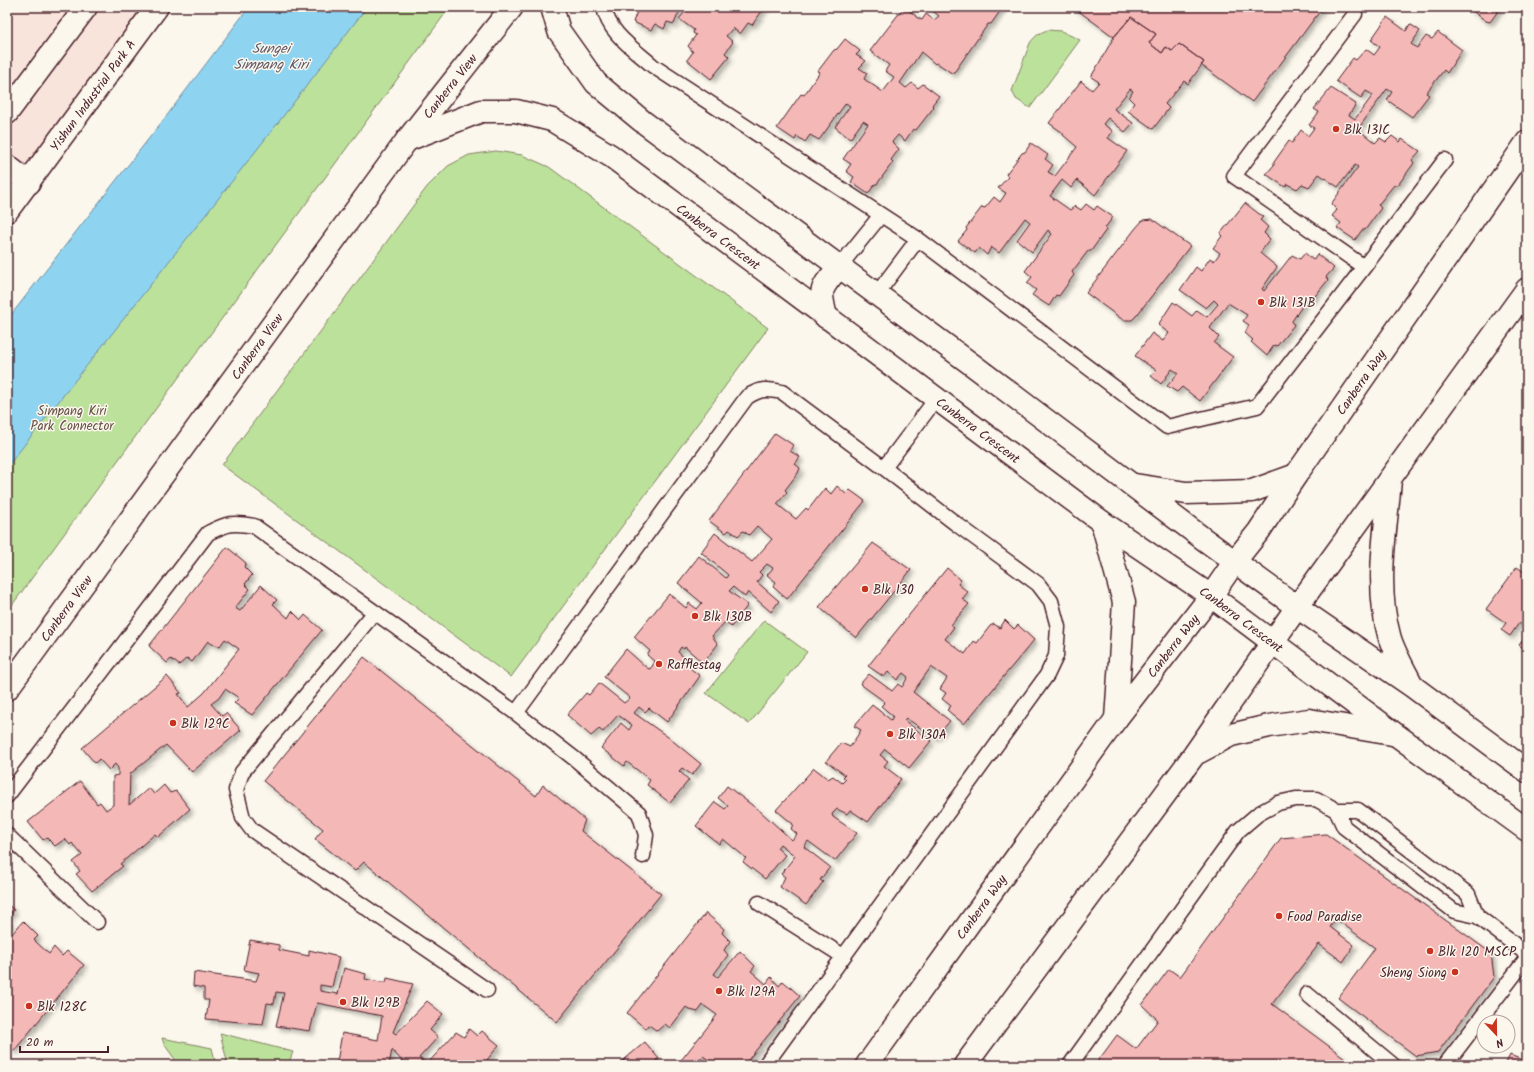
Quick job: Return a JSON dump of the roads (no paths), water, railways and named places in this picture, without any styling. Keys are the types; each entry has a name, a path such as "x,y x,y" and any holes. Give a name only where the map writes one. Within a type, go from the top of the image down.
{"street":[{"path":"7,113 86,7"},
{"name":"Yishun Industrial Park A","path":"7,211 157,7"},
{"name":"Canberra View","path":"7,689 407,140 512,7"},
{"path":"552,7 559,31 596,83 642,121 1132,484 1205,540 1297,607 1412,686 1527,771"},
{"name":"Canberra Crescent","path":"407,140 481,111 516,112 552,120 611,156 826,318 1102,522 1212,596 1272,643 1527,830"},
{"name":"Canberra Way","path":"867,1065 1116,719 1212,596 1235,562 1259,531 1296,475 1527,142"},
{"path":"7,166 29,183"},
{"path":"826,318 821,296 824,285 839,267"},
{"path":"965,1065 1194,755 1297,607 1527,289"},
{"path":"1132,484 1186,493 1252,491 1296,475"},
{"path":"1390,480 1382,573 1383,601 1389,636 1412,686"},
{"path":"1102,522 1124,602 1116,719"},
{"path":"1194,755 1230,735 1269,726 1309,720 1395,734"}],"lane":[{"path":"604,7 610,24 618,35 653,66 918,239 1167,426 1257,406 1445,160"},
{"path":"1355,14 1234,176 1364,267"},
{"path":"839,267 881,215"},
{"path":"876,294 918,239"},
{"path":"516,713 747,397 757,390 768,389 782,392 1038,584 1051,601 1058,627 1058,634 1056,656 1046,675 842,956 765,1065"},
{"path":"884,468 936,399"},
{"path":"7,796 208,533 223,526 237,522 254,526 516,713 575,759 639,813 646,835 643,856"},
{"path":"375,612 242,772 236,790 244,818 252,830 487,990"},
{"path":"1070,1065 1238,831 1258,814 1278,803 1296,799 1316,799 1336,810 1358,810 1468,894 1477,916"},
{"path":"1336,810 1344,827 1454,911 1477,916 1527,954"},
{"path":"7,836 97,922"},
{"path":"759,903 842,956"},
{"path":"1445,1065 1527,958"},
{"path":"1307,994 1393,1065"}],"water":[{"name":"Sungei Simpang Kiri","path":"249,7 367,7 281,119 7,467 7,320 168,114"}],"place":[{"name":"Blk 131C","path":"1336,129"},
{"name":"Blk 131B","path":"1261,302"},
{"name":"Blk 130","path":"865,589"},
{"name":"Blk 130B","path":"695,616"},
{"name":"Rafflestag","path":"659,664"},
{"name":"Blk 129C","path":"173,723"},
{"name":"Blk 130A","path":"890,734"},
{"name":"Food Paradise","path":"1279,916"},
{"name":"Blk 120 MSCP","path":"1430,951"},
{"name":"Sheng Siong","path":"1455,972"},
{"name":"Blk 129A","path":"719,991"},
{"name":"Blk 129B","path":"343,1002"},
{"name":"Blk 128C","path":"29,1006"}],"park label":[{"name":"Simpang Kiri Park Connector","path":"72,418"}]}
